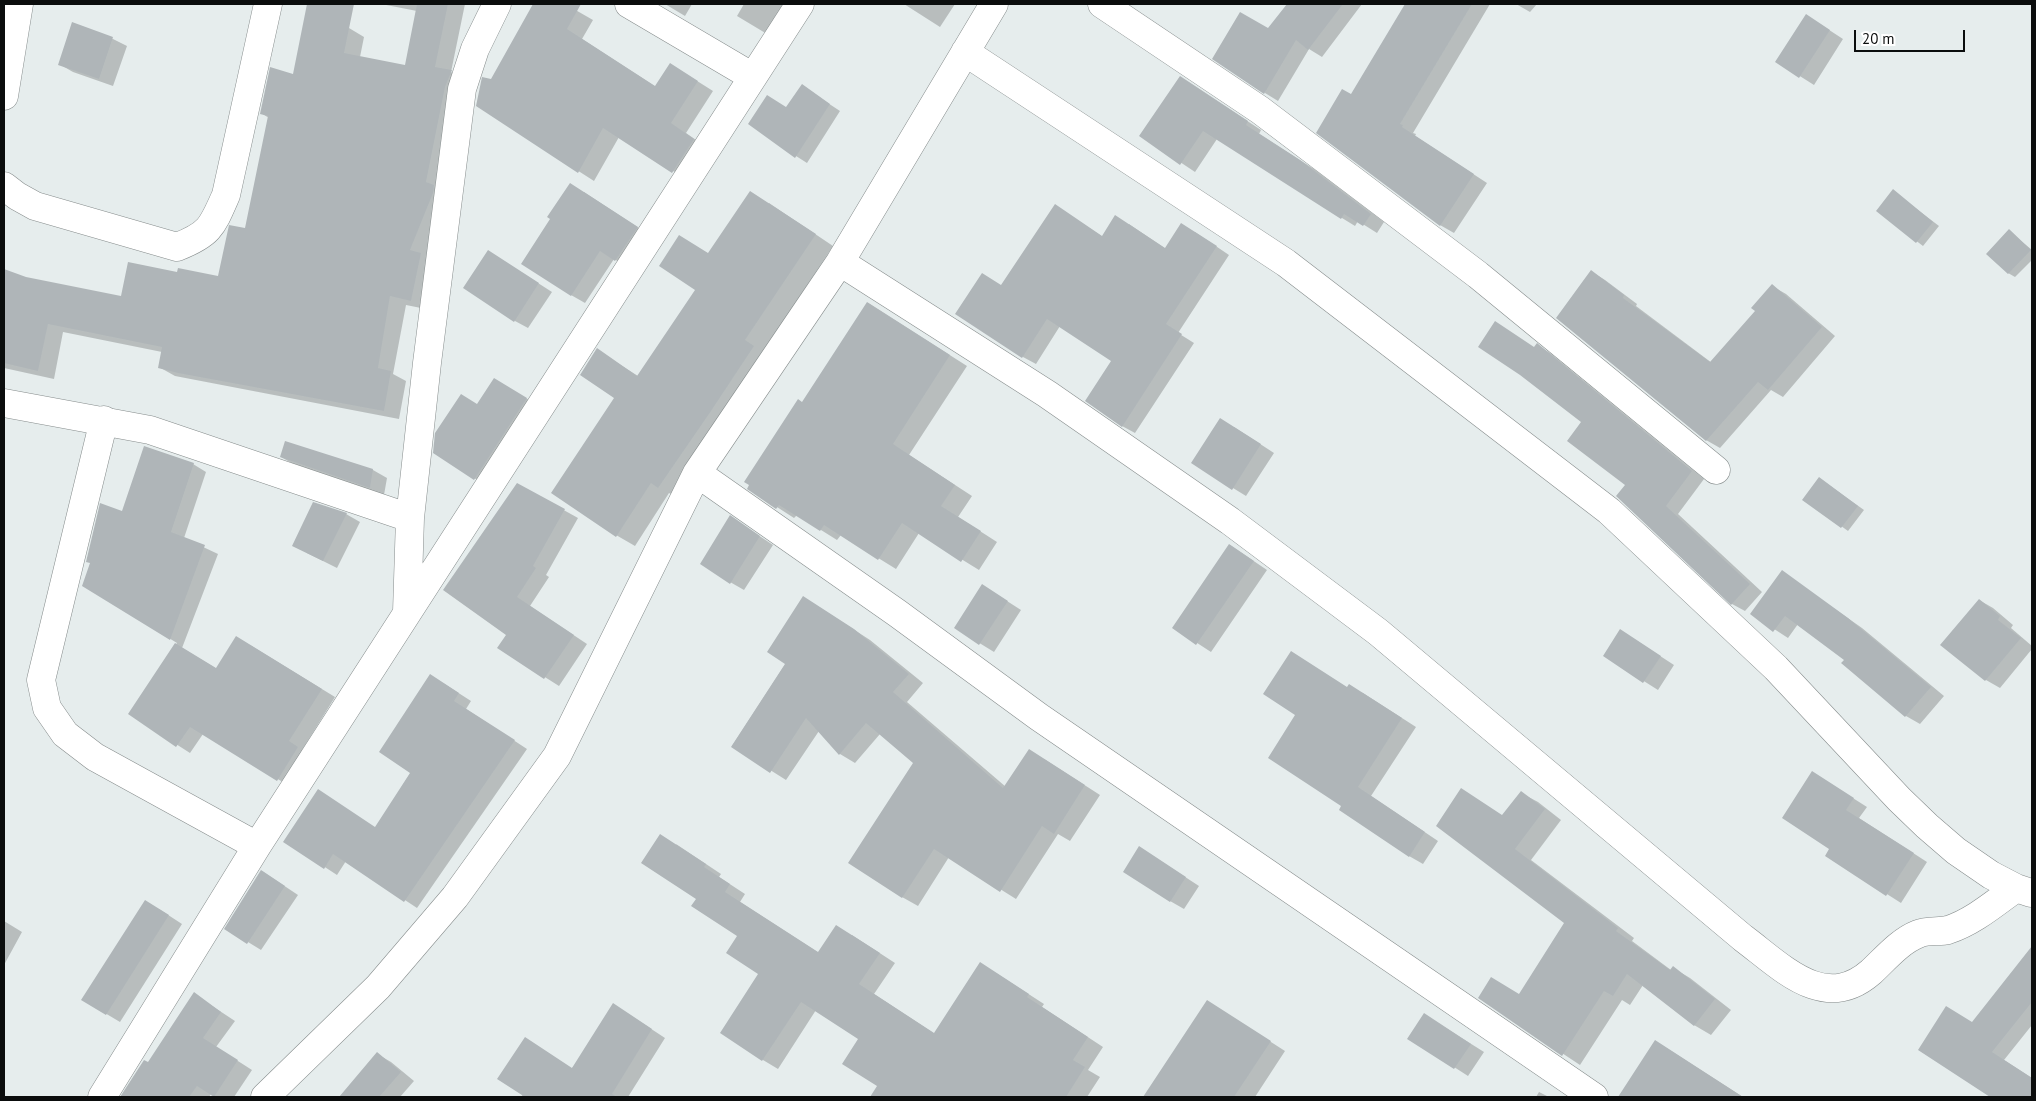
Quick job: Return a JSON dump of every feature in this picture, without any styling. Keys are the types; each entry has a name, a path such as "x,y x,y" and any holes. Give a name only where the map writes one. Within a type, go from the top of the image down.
{"street":[{"path":"4,96 19,4"},
{"path":"4,186 35,206 177,247 198,238 214,222 226,194 268,4"},
{"path":"408,612 410,518 426,363 462,89 475,49 497,4"},
{"path":"629,4 752,77"},
{"path":"102,1097 257,846 800,4"},
{"path":"265,1097 378,987 455,898 557,756 697,473 840,262 994,4"},
{"path":"1102,4 1276,122 1478,275 1716,470"},
{"path":"965,52 1286,263 1609,511 1776,668 1899,799 1927,826 1956,851 1991,875 2024,891"},
{"path":"840,262 1048,394 1230,521 1378,632 1743,938 1787,972 1810,985 1830,990 1850,986 1869,974 1902,943 1918,934 1948,930 2024,891"},
{"path":"4,403 150,430 410,518"},
{"path":"104,420 40,680 47,708 65,734 95,757 257,846"},
{"path":"697,473 897,613 1039,717 1594,1097"}],"building":[{"path":"307,4 354,4 344,53 405,65 417,4 448,4 435,67 452,70 445,87 426,182 434,185 433,193 410,250 421,253 411,301 390,296 378,368 391,371 384,411 158,368 162,347 48,324 38,371 4,363 4,269 26,277 121,296 128,262 177,272 178,268 218,276 229,225 245,228 268,116 260,114 270,67 293,74"},
{"path":"533,4 581,4 567,29 655,86 670,63 698,81 671,123 694,139 672,173 603,128 578,173 476,106 482,77 491,79"},
{"path":"1287,4 1343,4 1308,50 1296,40 1264,94 1212,59 1240,12 1268,28"},
{"path":"1405,4 1472,4 1400,124 1474,174 1440,226 1316,133 1342,89 1351,94"},
{"path":"1806,14 1830,30 1799,78 1775,62"},
{"path":"72,22 113,37 99,79 58,65"},
{"path":"1180,76 1248,121 1246,125 1300,160 1371,214 1363,226 1344,214 1341,219 1203,131 1180,165 1139,136"},
{"path":"802,84 830,104 795,158 748,124 767,95 786,107"},
{"path":"570,183 638,227 615,261 600,251 571,296 521,264 550,219 547,217"},
{"path":"1893,189 1933,222 1916,243 1876,211"},
{"path":"750,191 816,234 745,340 754,346 658,488 651,483 616,537 551,493 614,398 580,375 597,348 637,376 695,290 659,266 679,235 708,253"},
{"path":"1055,204 1102,236 1115,215 1165,248 1181,223 1217,246 1166,324 1182,334 1122,427 1085,401 1111,361 1047,319 1022,358 955,314 982,273 1001,285"},
{"path":"2009,229 2031,250 2008,274 1986,254"},
{"path":"488,250 539,283 514,322 463,288"},
{"path":"1591,270 1624,295 1623,298 1710,362 1755,311 1751,308 1772,284 1822,327 1768,390 1758,382 1706,441 1556,318"},
{"path":"867,302 950,355 893,444 955,485 941,506 981,531 961,562 902,523 878,560 824,525 820,531 779,505 776,509 747,489 749,485 744,482 798,399 802,402"},
{"path":"1495,321 1534,347 1537,343 1692,471 1666,506 1750,584 1731,605 1616,496 1625,485 1567,441 1581,422 1520,375 1478,347"},
{"path":"494,378 527,398 474,480 433,453 435,433 461,394 477,404"},
{"path":"1220,418 1261,444 1232,490 1191,463"},
{"path":"285,441 373,469 370,488 280,457"},
{"path":"144,446 194,463 171,532 205,545 170,640 82,586 90,563 86,562 100,503 122,511"},
{"path":"1819,477 1858,506 1841,528 1802,500"},
{"path":"517,483 565,509 533,566 536,568 517,597 574,635 544,679 497,648 506,635 443,590"},
{"path":"313,502 347,513 323,561 292,546"},
{"path":"730,515 760,536 730,584 700,564"},
{"path":"1229,544 1254,561 1196,645 1172,628"},
{"path":"1782,570 1848,618 1931,687 1905,717 1841,663 1844,660 1785,616 1773,632 1750,614"},
{"path":"982,584 1008,601 979,645 954,628"},
{"path":"803,596 854,629 909,674 893,692 1003,788 1029,749 1085,785 1054,834 1042,826 1000,892 934,849 902,898 848,863 913,763 866,723 839,755 806,718 770,773 731,747 785,664 767,652"},
{"path":"1979,599 2000,616 1998,620 2021,638 1985,681 1940,645"},
{"path":"1620,629 1661,656 1643,683 1603,656"},
{"path":"236,636 322,689 289,741 298,747 277,781 190,727 176,747 128,714 175,643 216,668"},
{"path":"1291,651 1347,687 1349,684 1402,718 1358,787 1425,832 1409,857 1339,810 1341,806 1268,758 1295,715 1263,694"},
{"path":"430,674 459,693 454,701 515,740 404,902 333,854 324,869 283,842 318,789 375,827 410,773 379,752"},
{"path":"1812,771 1854,798 1846,810 1914,853 1886,896 1825,856 1829,849 1782,818"},
{"path":"1461,788 1502,815 1521,791 1545,809 1515,849 1618,928 1616,931 1670,970 1673,966 1715,999 1694,1026 1627,974 1613,996 1604,991 1562,1056 1478,998 1491,977 1519,994 1564,923 1436,826"},
{"path":"660,834 706,864 704,867 730,884 725,892 818,952 836,925 880,953 859,984 934,1033 980,962 1029,994 1027,997 1088,1037 1073,1060 1085,1067 1066,1097 870,1097 877,1086 842,1064 858,1039 801,1002 762,1061 720,1033 758,974 726,953 737,936 691,906 696,899 641,863"},
{"path":"1139,846 1186,877 1170,902 1123,872"},
{"path":"261,870 285,886 247,944 224,929"},
{"path":"145,900 169,915 106,1015 81,1000"},
{"path":"2032,946 2032,1002 1992,1052 2032,1078 2032,1097 1990,1097 1918,1050 1946,1006 1972,1022"},
{"path":"194,992 221,1012 203,1038 238,1060 214,1097 197,1086 189,1097 120,1097 144,1060 148,1062"},
{"path":"1207,1000 1271,1041 1234,1097 1143,1097"},
{"path":"613,1003 652,1029 612,1094 617,1097 525,1097 497,1079 525,1037 572,1068"},
{"path":"1424,1013 1471,1044 1454,1069 1407,1039"},
{"path":"1655,1040 1743,1097 1618,1097"},
{"path":"377,1052 401,1072 379,1097 339,1097"}]}
